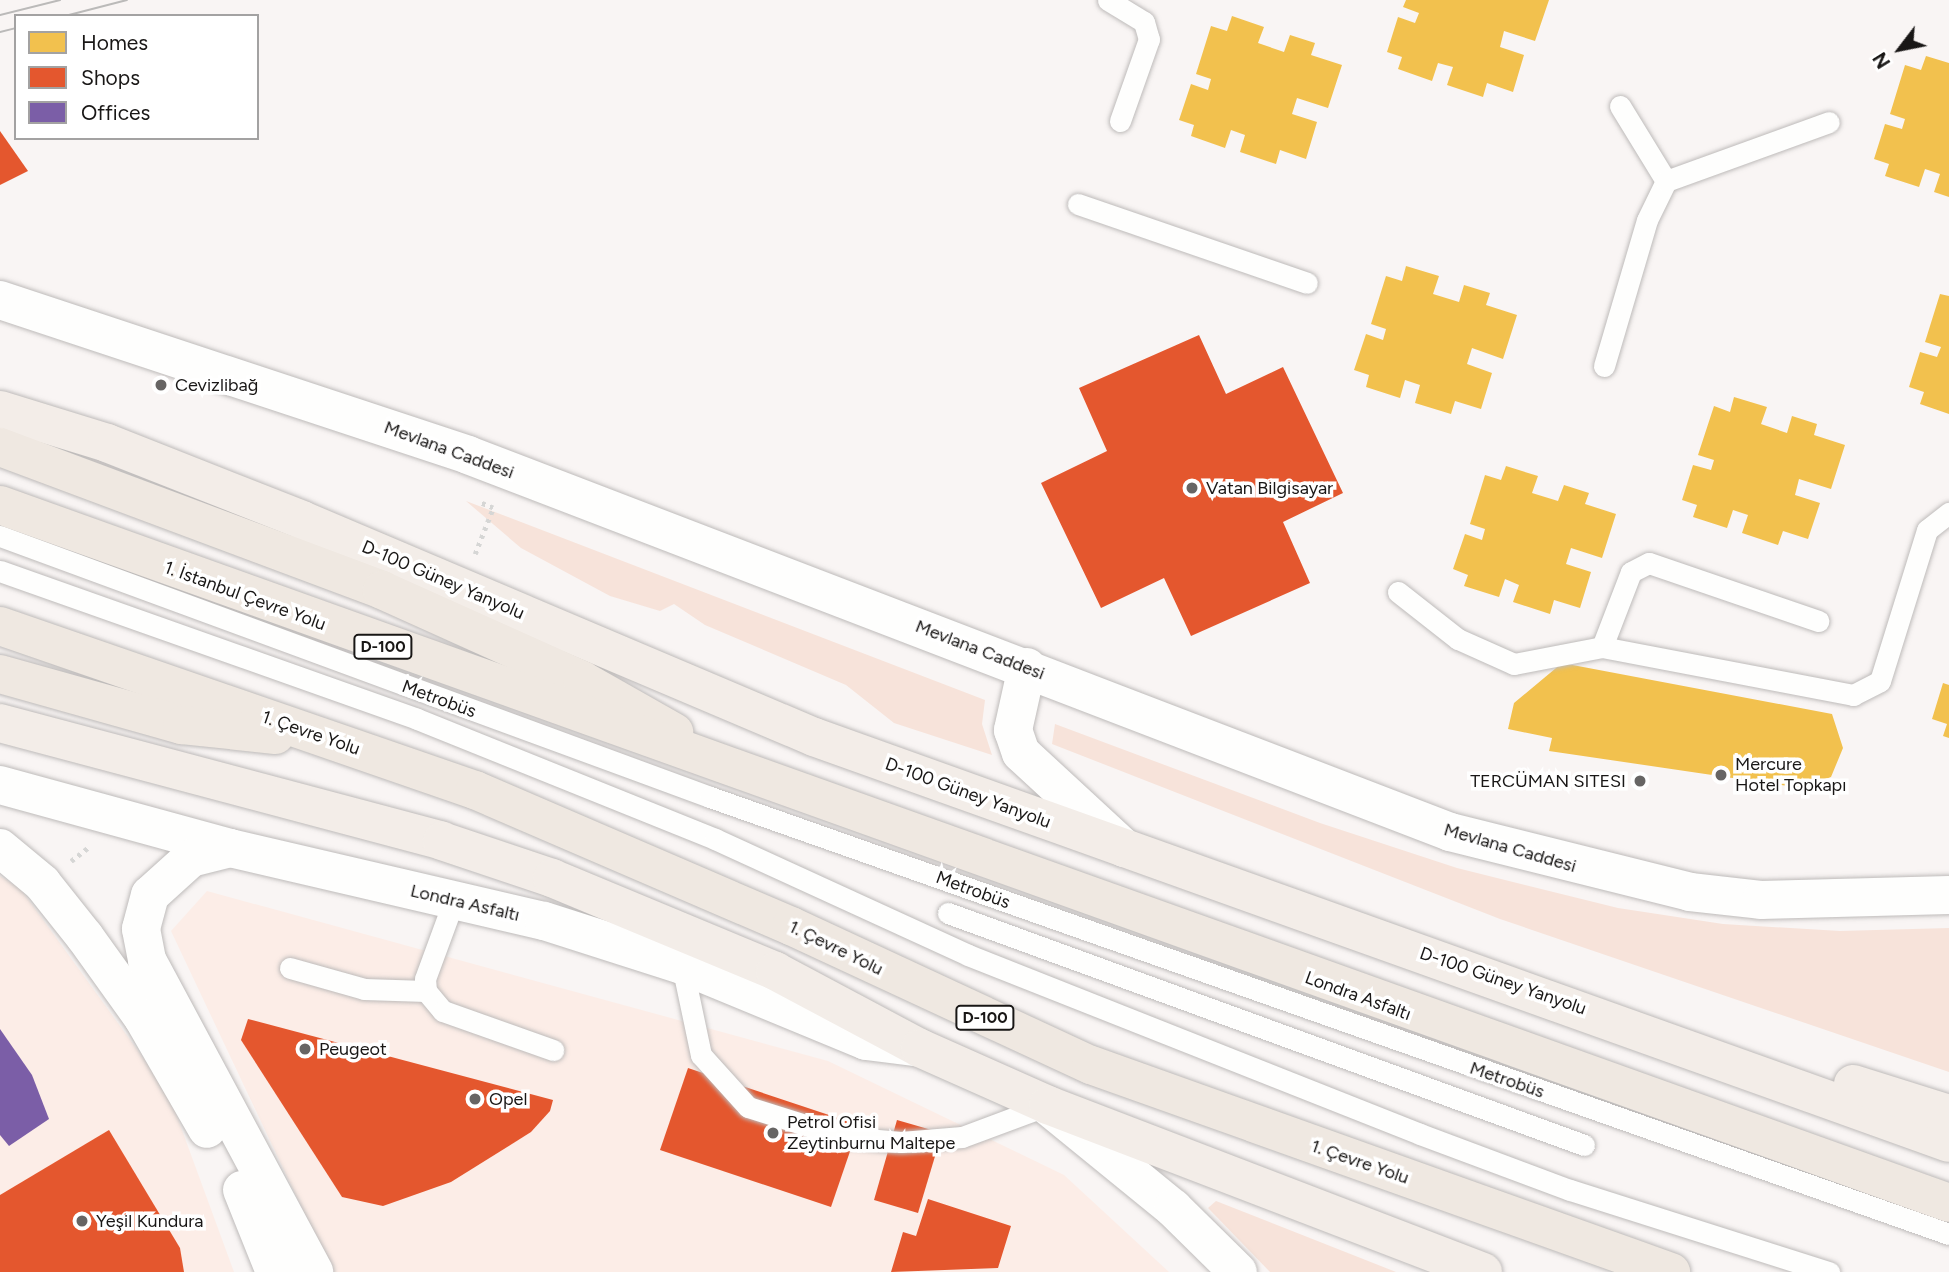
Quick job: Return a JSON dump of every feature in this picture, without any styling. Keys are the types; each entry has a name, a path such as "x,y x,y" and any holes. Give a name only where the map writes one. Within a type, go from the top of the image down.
{"highway":[{"path":"0,447 382,590 582,680 768,785"},
{"name":"1. İstanbul Çevre Yolu","path":"0,505 768,785"},
{"name":"1. Çevre Yolu","path":"0,626 312,733 620,849 1091,1065 1671,1272"},
{"path":"0,674 182,724 250,735 312,733"},
{"name":"Londra Asfaltı","path":"768,785 1949,1203"}],"main road":[{"name":"Mevlana Caddesi","path":"9,299 485,462 1027,667 1337,793 1601,873 1761,900 1949,895"},
{"name":"D-100 Güney Yanyolu","path":"0,410 107,443 462,587 703,693 1131,854 1618,1020 1949,1143"},
{"path":"1027,667 1013,730 1021,753 1131,854"},
{"path":"0,723 429,837 552,878 775,971 920,1048 1048,1105 1482,1269"},
{"name":"Londra Asfaltı","path":"0,785 230,848 454,900 682,965 866,1041 920,1048"},
{"path":"0,848 42,883 143,1018 248,1201 275,1272"},
{"path":"230,848 191,858 150,895 141,929 147,960 314,1272"},
{"path":"1618,1020 1949,1114"},
{"path":"1048,1105 1173,1208 1238,1272"}],"lane":[{"path":"1108,0 1144,22 1149,39 1121,121"},
{"path":"1620,106 1666,181"},
{"path":"1604,366 1647,220 1666,181 1829,122"},
{"path":"1078,204 1307,283"},
{"path":"1398,592 1458,639 1514,664 1602,647 1853,695 1880,681 1927,530 1949,513"},
{"name":"Metrobüs","path":"0,536 958,884 1949,1234"},
{"path":"1602,647 1631,572 1649,563 1818,621"},
{"path":"0,571 443,729 715,839 938,941 1570,1190 1829,1272"},
{"path":"938,941 958,884"},
{"path":"454,900 425,979 426,991 443,1011 553,1050"},
{"path":"948,913 1584,1145"},
{"path":"682,965 701,1055 748,1107 843,1137 901,1142 962,1137 1048,1105"},
{"path":"290,968 364,989 426,991"}],"path":[{"path":"462,587 492,508 454,493 485,462"},
{"path":"42,883 94,844"}],"shaded area":[{"path":"466,501 985,700 982,724 992,755 894,723 846,685 705,625 674,604 660,611 610,596 521,548"},
{"path":"1055,724 1320,823 1457,868 1618,908 1723,924 1840,931 1949,928 1949,1072 1500,919 1052,744"},
{"path":"0,876 20,888 168,1092 234,1272 0,1272"},
{"path":"207,891 828,1061 1064,1175 1169,1272 332,1272 171,931"},
{"path":"1216,1201 1396,1272 1270,1272 1208,1208"}],"building: Homes":[{"path":"1406,0 1549,0 1535,41 1504,31 1500,47 1524,55 1513,92 1487,83 1483,97 1447,85 1453,67 1438,63 1432,81 1398,69 1402,57 1387,52 1398,17 1415,23 1419,13 1403,7"},
{"path":"1232,16 1264,27 1258,43 1284,52 1290,35 1315,43 1311,55 1342,65 1328,108 1297,98 1292,114 1317,122 1306,159 1280,150 1276,164 1240,152 1245,135 1231,130 1225,148 1191,136 1194,125 1179,120 1191,84 1208,90 1211,79 1196,74 1211,26 1227,31"},
{"path":"1926,56 1949,63 1949,197 1934,192 1940,174 1925,169 1919,187 1885,176 1889,164 1874,159 1885,124 1902,129 1905,119 1890,114 1905,65 1921,70"},
{"path":"1406,266 1439,276 1433,294 1459,302 1464,285 1490,293 1486,305 1517,315 1503,359 1472,348 1467,364 1492,373 1481,409 1455,401 1451,414 1415,403 1420,385 1405,380 1400,398 1366,387 1369,375 1354,370 1366,334 1383,340 1386,329 1371,324 1386,276 1402,281"},
{"path":"1940,294 1949,296 1949,414 1920,404 1924,392 1909,387 1920,352 1937,357 1941,347 1925,342"},
{"path":"1734,397 1767,407 1761,424 1787,433 1792,416 1817,424 1814,435 1845,445 1831,489 1799,479 1795,495 1820,503 1808,539 1783,531 1778,545 1742,533 1748,515 1733,510 1727,528 1693,517 1697,505 1682,500 1693,465 1711,470 1714,460 1698,455 1714,406 1730,412"},
{"path":"1506,466 1538,476 1532,493 1558,501 1564,485 1589,493 1585,504 1616,514 1602,558 1571,548 1566,564 1591,572 1580,608 1554,600 1550,614 1513,602 1519,585 1505,579 1499,597 1464,586 1468,575 1453,569 1465,534 1482,540 1485,529 1470,524 1485,475 1501,480"},
{"path":"1562,663 1832,714 1843,748 1831,777 1801,788 1549,751 1552,738 1508,729 1514,703"},
{"path":"1943,683 1949,685 1949,738 1943,736 1947,724 1932,719"}],"building: Shops":[{"path":"0,131 28,171 0,185"},
{"name":"Vatan Bilgisayar","path":"1199,335 1226,394 1283,367 1343,493 1283,522 1310,583 1191,636 1164,578 1101,608 1041,483 1107,451 1079,388"},
{"path":"248,1019 553,1100 550,1111 531,1132 451,1182 383,1206 342,1197 241,1040"},
{"path":"688,1068 859,1125 831,1207 660,1150"},
{"path":"897,1120 942,1133 918,1213 874,1200"},
{"name":"Yeşil Kundura","path":"109,1130 180,1248 184,1272 0,1272 0,1195"},
{"path":"928,1199 1011,1226 998,1268 891,1272 903,1232 916,1236"}],"building: Offices":[{"path":"0,1029 32,1075 49,1119 9,1146 0,1135"}],"tram line":[{"path":"0,15 60,0"},
{"path":"73,14 127,0"},
{"path":"0,32 14,28"}],"place":[{"name":"Cevizlibağ","path":"161,385"},
{"name":"Vatan Bilgisayar","path":"1192,488"},
{"name":"Mercure Hotel Topkapı","path":"1721,775"},
{"name":"TERCÜMAN SITESI","path":"1640,781"},
{"name":"Peugeot","path":"305,1049"},
{"name":"Opel","path":"475,1099"},
{"name":"Petrol Ofisi Zeytinburnu Maltepe","path":"773,1133"},
{"name":"Yeşil Kundura","path":"82,1221"}]}
